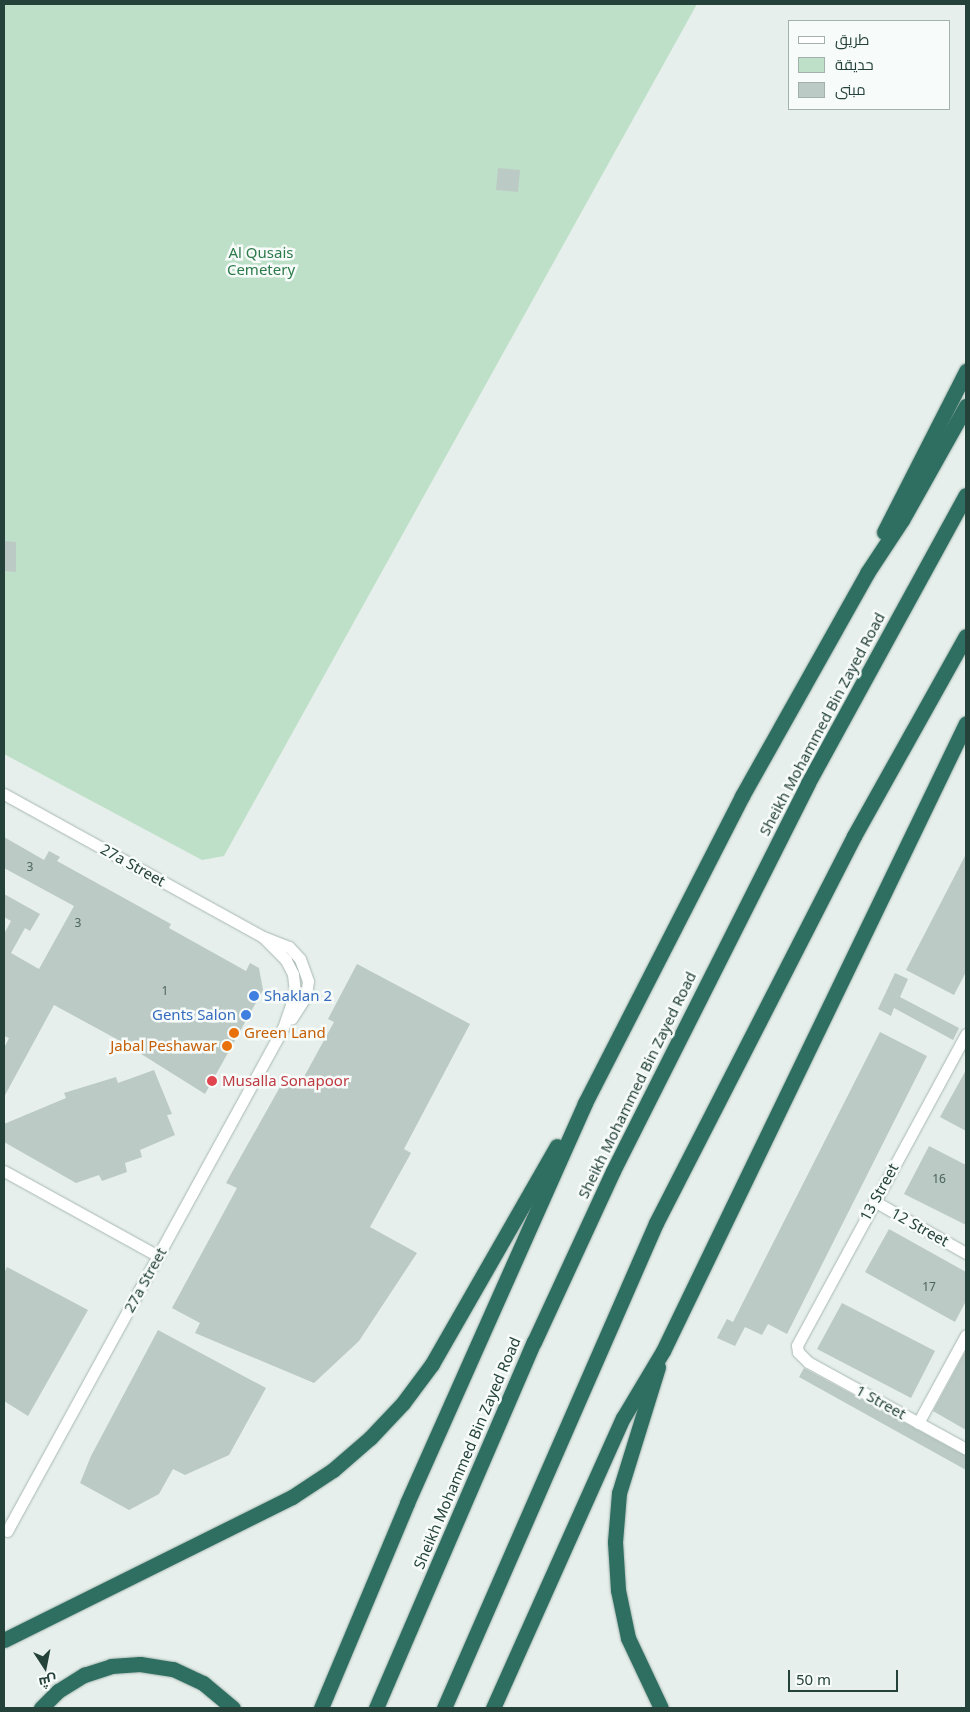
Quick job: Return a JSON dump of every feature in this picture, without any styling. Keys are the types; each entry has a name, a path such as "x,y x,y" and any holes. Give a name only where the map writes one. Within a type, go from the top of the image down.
{"highway":[{"path":"867,573 883,535 966,371"},
{"path":"321,1708 407,1504 585,1103 742,796 867,573 902,520 966,406"},
{"name":"Sheikh Mohammed Bin Zayed Road","path":"376,1708 534,1342 613,1171 808,783 966,495"},
{"path":"444,1708 656,1223 854,836 966,636"},
{"path":"494,1708 619,1426 641,1384 663,1350 966,722"},
{"path":"4,1640 292,1496 333,1470 370,1438 402,1403 432,1364 562,1137 585,1103"},
{"path":"661,1708 628,1638 618,1590 614,1542 619,1493 663,1350"},
{"path":"41,1708 58,1691 84,1675 110,1666 140,1664 173,1669 203,1682 233,1708"}],"street":[{"name":"27a Street","path":"4,794 263,937 289,947 300,959 307,974 306,996 283,1028 7,1531"},
{"name":"13 Street","path":"798,1352 799,1338 966,1034"},
{"path":"954,1057 966,1053"},
{"path":"4,1171 158,1256"},
{"name":"12 Street","path":"874,1201 966,1253"},
{"path":"918,1423 966,1335"},
{"name":"1 Street","path":"798,1352 808,1362 966,1449"}],"green space":[{"name":"Al Qusais Cemetery","path":"4,4 697,4 224,856 202,860 4,754"}],"building":[{"path":"498,168 520,170 518,192 496,190"},
{"path":"4,541 16,542 16,572 4,571"},
{"path":"4,837 44,860 49,851 60,857 57,861 171,924 169,928 246,971 250,963 259,968 263,990 205,1094 122,1042 54,1005 4,1097 4,1048 9,1038 4,1036 4,934 11,921 4,917 4,894 40,914 30,931 25,928 11,953 39,969 74,906 4,868"},
{"path":"966,854 966,972 954,995 906,970"},
{"path":"357,964 470,1024 404,1149 411,1153 370,1227 417,1253 359,1341 314,1383 195,1333 200,1323 172,1308 237,1188 226,1183 285,1078 299,1086 334,1022 328,1019"},
{"path":"895,973 908,979 900,997 959,1028 953,1040 894,1008 891,1016 878,1009"},
{"path":"880,1032 927,1056 787,1334 768,1324 762,1335 745,1327 735,1346 717,1338 727,1319 733,1322"},
{"path":"154,1070 172,1114 167,1115 175,1135 140,1150 142,1157 125,1163 127,1172 102,1181 99,1175 76,1183 4,1142 4,1124 66,1098 64,1093 116,1077 118,1083"},
{"path":"966,1070 966,1131 940,1117"},
{"path":"929,1146 966,1165 966,1225 904,1194"},
{"path":"889,1229 966,1272 966,1301 955,1322 865,1272"},
{"path":"7,1267 88,1310 28,1416 4,1401 4,1273"},
{"path":"842,1303 935,1351 911,1398 817,1349"},
{"path":"158,1330 266,1388 229,1455 185,1475 173,1469 159,1494 129,1510 80,1483 91,1456"},
{"path":"966,1350 966,1430 933,1411"},
{"path":"804,1368 966,1456 966,1470 799,1377"}],"place":[{"name":"Shaklan 2","path":"254,996"},
{"name":"Gents Salon","path":"246,1015"},
{"name":"Green Land","path":"234,1033"},
{"name":"Jabal Peshawar","path":"227,1046"},
{"name":"Musalla Sonapoor","path":"212,1081"}]}
